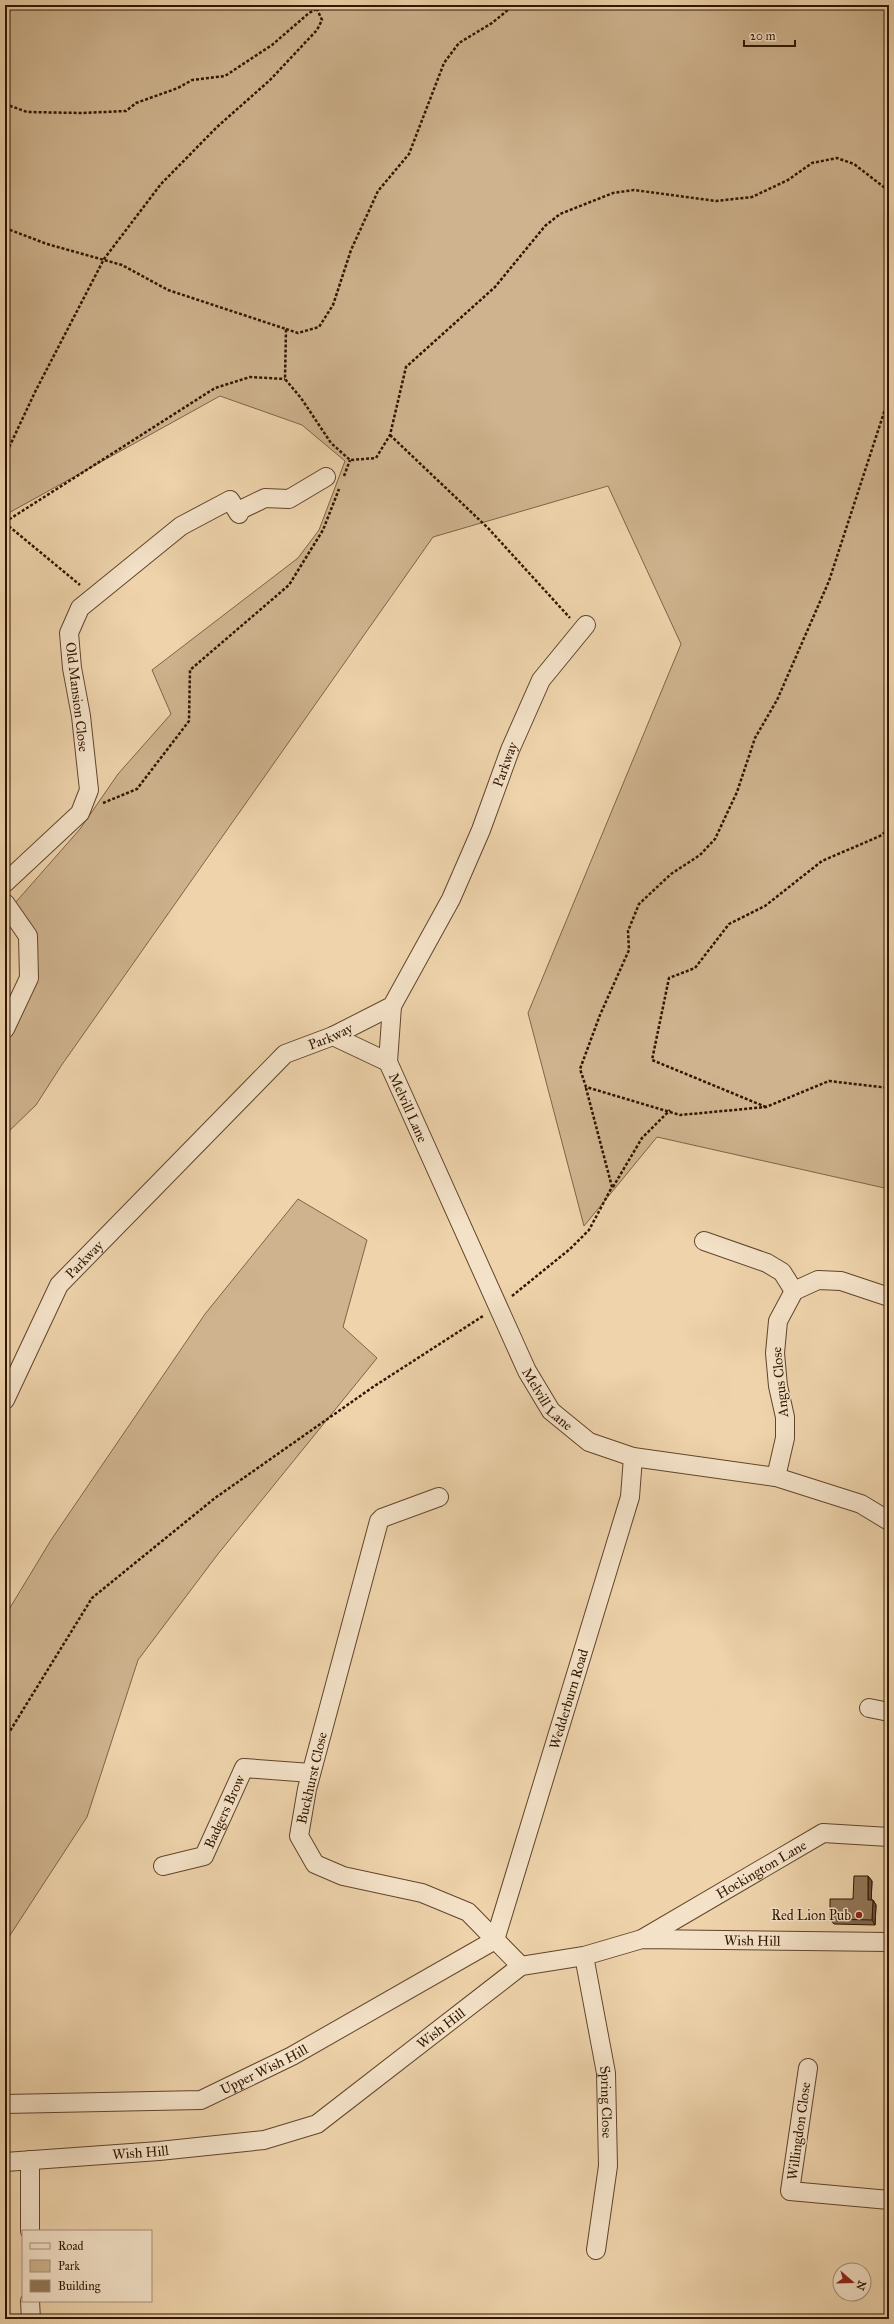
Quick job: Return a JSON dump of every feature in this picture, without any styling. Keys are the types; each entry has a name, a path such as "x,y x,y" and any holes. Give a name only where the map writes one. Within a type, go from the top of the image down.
{"street":[{"name":"Old Mansion Close","path":"5,884 80,813 89,790 81,716 72,668 69,633 80,608 181,526 230,500 238,512 265,498 289,499 336,482"},
{"name":"Parkway","path":"5,1400 11,1373 59,1285 285,1054 333,1036 392,1006 451,899 481,830 510,750 541,680 584,627"},
{"path":"5,903 28,936 29,978 5,1029"},
{"path":"333,1036 388,1062 392,1006"},
{"name":"Melvill Lane","path":"388,1062 527,1370 551,1411 589,1442 633,1457 776,1477 861,1504 889,1521"},
{"path":"704,1241 767,1263 782,1272 794,1291 818,1280 840,1280 889,1297"},
{"name":"Angus Close","path":"776,1477 785,1438 785,1417 778,1386 775,1353 776,1337 778,1321 794,1291"},
{"name":"Wedderburn Road","path":"495,1940 630,1497 633,1457"},
{"name":"Buckhurst Close","path":"439,1498 382,1518 311,1773 299,1836 315,1864 343,1876 422,1894 468,1912 521,1966"},
{"path":"869,1708 889,1712"},
{"name":"Badgers Brow","path":"163,1866 204,1856 244,1768 311,1773"},
{"name":"Hockington Lane","path":"642,1939 823,1833 889,1837"},
{"name":"Wish Hill","path":"5,2162 158,2151 264,2140 317,2124 521,1966 584,1956 642,1939 889,1942"},
{"name":"Upper Wish Hill","path":"5,2104 201,2100 292,2056 495,1940"},
{"name":"Spring Close","path":"584,1956 606,2073 608,2166 596,2250"},
{"name":"Willingdon Close","path":"808,2068 790,2191 889,2200"},
{"path":"30,2160 30,2230"},
{"path":"30,2302 31,2319"}],"path":[{"path":"5,104 27,112 126,111 136,102 178,88 192,80 225,76 272,45 324,5"},
{"path":"5,228 47,244 122,264 168,290 298,333 319,327 333,305 351,250 378,191 409,154 444,63 459,43 492,23 514,5"},
{"path":"5,456 35,392 104,259 161,184 217,127 270,80 317,30 322,20 317,9"},
{"path":"286,329 285,379 301,398 331,443 350,460 376,458 390,435 406,367 495,287 545,226 560,214 613,193 634,190 716,201 752,197 788,180 812,164 837,158 854,164 889,191"},
{"path":"93,597 5,523 118,452 215,388 250,377 285,379"},
{"path":"612,1187 580,1069 600,1014 629,950 628,931 639,904 671,874 700,855 715,839 737,792 755,738 777,700 829,581 889,397"},
{"path":"390,435 488,528 584,627"},
{"path":"80,813 137,789 189,721 190,670 289,586 323,530 336,482 350,460"},
{"path":"766,1107 652,1060 669,978 695,968 729,924 765,906 822,861 880,836 889,829"},
{"path":"586,1088 670,1110 680,1115 766,1107 829,1080 889,1088"},
{"path":"5,1739 92,1598 215,1498 373,1387 499,1306 570,1248 589,1230 612,1187 642,1138 670,1110"}],"green space":[{"path":"5,5 889,5 889,1189 657,1137 584,1226 528,1013 681,644 608,486 433,537 61,1066 36,1105 5,1135 5,1033 30,959 15,903 80,829 118,774 171,714 152,670 298,558 319,530 345,461 302,425 220,396 5,515"},
{"path":"298,1199 367,1240 343,1327 377,1358 218,1554 138,1660 87,1817 5,1943 5,1616 51,1540 205,1314"}],"building":[{"path":"854,1876 868,1876 868,1900 873,1900 872,1920 830,1919 830,1899 853,1899"}],"place":[{"name":"Red Lion Pub","path":"859,1915"}]}
